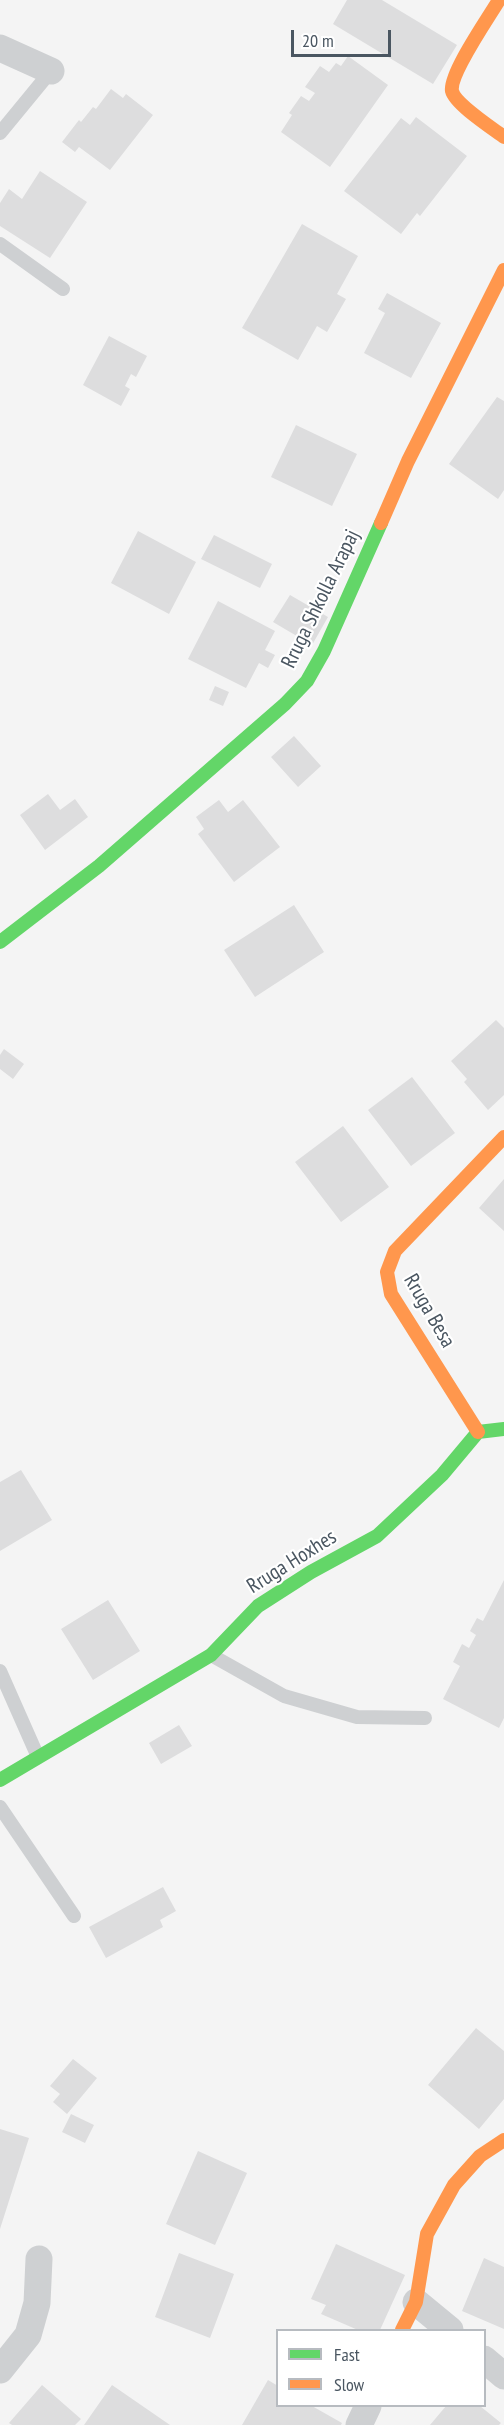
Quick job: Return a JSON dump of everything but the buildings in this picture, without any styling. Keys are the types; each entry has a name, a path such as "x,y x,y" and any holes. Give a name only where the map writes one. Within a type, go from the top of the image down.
{"street":[{"path":"499,0 453,76 452,92 460,103 504,137"},
{"path":"0,48 51,71"},
{"name":"Rruga Shkolla Arapaj","path":"0,942 108,859 285,704 307,681 324,651 408,461 504,270"},
{"name":"Rruga Besa","path":"478,1432 391,1294 385,1280 387,1264 394,1251 504,1137"},
{"path":"478,1432 504,1430"},
{"name":"Rruga Hoxhes","path":"0,1780 211,1655 258,1606 311,1572 377,1536 442,1475 478,1432"},
{"path":"403,2329 416,2301 427,2234 454,2185 480,2156 504,2140"},
{"path":"0,2370 28,2335 37,2303 39,2259"},
{"path":"416,2301 448,2329"},
{"path":"486,2361 504,2376"},
{"path":"359,2425 368,2407"}],"lane":[{"path":"0,133 51,71"},
{"path":"0,244 63,289"},
{"path":"211,1655 284,1696 357,1717 425,1718"},
{"path":"0,1671 38,1757"},
{"path":"0,1807 74,1916"}],"traffic: fast":[{"path":"0,942 99,866 285,704 307,681 324,651 381,523"},
{"path":"0,1780 211,1655 258,1606 311,1572 377,1536 442,1475 478,1432 504,1429"}],"traffic: slow":[{"path":"499,0 463,59 452,91 467,109 504,137"},
{"path":"381,523 408,461 504,270"},
{"path":"478,1432 391,1294 387,1272 395,1251 504,1137"},
{"path":"402,2329 416,2302 427,2234 454,2185 480,2156 504,2140"}]}
